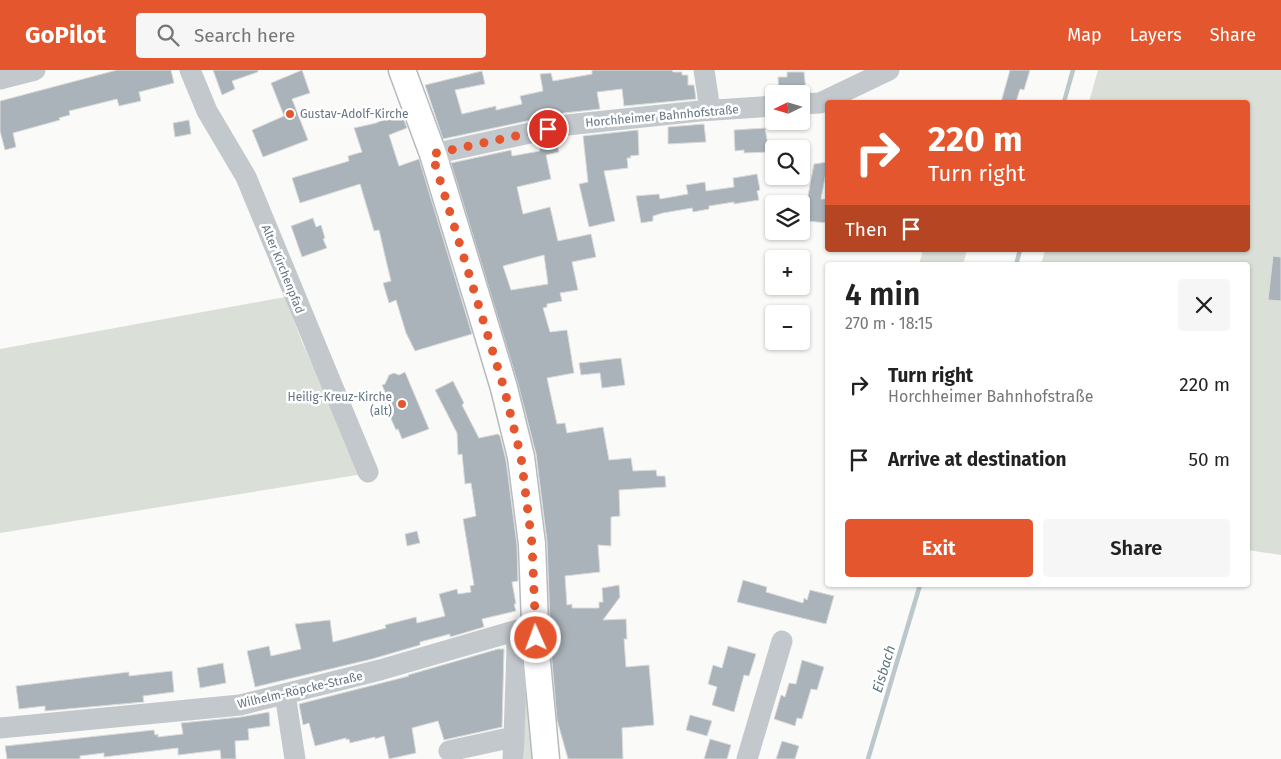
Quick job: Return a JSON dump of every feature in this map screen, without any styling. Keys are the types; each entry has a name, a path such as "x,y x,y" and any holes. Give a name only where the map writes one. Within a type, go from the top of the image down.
{"main road":[{"path":"402,70 432,154 491,344 515,432 527,500 532,544 526,628 546,759"}],"street":[{"path":"0,79 35,70"},
{"name":"Alter Kirchenpfad","path":"190,70 206,111 246,177 368,472"},
{"path":"704,70 710,110"},
{"path":"826,100 889,70"},
{"path":"810,104 825,101"},
{"name":"Horchheimer Bahnhofstraße","path":"432,154 567,125 710,110 765,107"},
{"path":"513,759 516,684 526,628"},
{"name":"Wilhelm-Röpcke-Straße","path":"0,728 240,705 380,670 526,628"},
{"path":"747,759 782,641"},
{"path":"285,694 295,759"},
{"path":"449,751 514,737"}],"shaded area":[{"path":"1098,70 1281,70 1281,555 1250,550 1250,262 1042,262 1044,252 1250,252 1250,100 1090,100"},
{"path":"922,252 966,252 964,262 920,262"},
{"path":"285,297 302,342 363,474 0,533 0,349"},
{"path":"522,646 534,759 524,759"}],"building":[{"path":"117,70 171,70 174,83 139,92 141,101 119,106 117,99 69,111 70,115 59,118 60,120 13,133 16,147 5,150 0,131 0,101"},
{"path":"213,70 258,70 258,72 232,81 235,89 222,95"},
{"name":"Gustav-Adolf-Kirche","path":"302,70 310,93 292,99 308,140 263,157 252,130 284,116 271,83"},
{"path":"592,70 672,70 673,72 682,72 682,75 688,75 688,85 694,85 696,99 624,106 622,89 597,92 600,109 564,113 443,139 425,85 482,71 485,84 455,90 462,114 496,106 496,110 522,104 520,96 543,91 540,74 551,73 553,81 592,74"},
{"path":"1010,70 1030,70 1024,90 1020,89 1017,100 1002,100"},
{"path":"787,72 804,72 805,85 778,85 778,77 787,77"},
{"path":"401,112 407,128 389,135 399,166 419,159 472,334 415,351 406,333 396,300 389,303 383,283 391,281 379,230 374,231 360,184 300,203 292,178 349,161 348,156 362,152 354,128 376,123"},
{"path":"189,120 191,134 175,137 173,123"},
{"path":"704,124 706,142 668,144 668,127"},
{"path":"765,128 767,140 765,140 765,152 744,153 744,150 735,151 734,130"},
{"path":"638,130 639,155 627,158 628,168 604,171 615,221 589,227 579,184 588,182 583,136"},
{"path":"556,140 559,152 546,155 551,179 517,187 523,214 550,207 558,241 591,234 596,257 572,262 578,290 560,293 562,301 547,304 547,307 543,308 550,332 567,330 574,373 547,378 557,424 565,423 567,433 603,427 609,460 631,458 633,471 656,470 657,476 665,476 666,487 619,490 620,516 611,517 611,546 598,545 600,572 565,576 567,605 572,604 572,608 599,608 599,602 603,602 602,588 619,585 620,597 603,620 626,619 627,639 624,639 626,667 649,665 654,725 622,728 623,759 568,759 557,720 551,650 547,542 536,454 518,384 451,163 511,150 512,156 540,151 539,144","holes":["544,255 548,284 511,290 503,266"]},
{"path":"825,162 825,178 821,199 825,199 825,223 810,221 810,195 808,195 814,164"},
{"path":"757,174 760,190 757,191 759,200 709,206 709,209 693,212 692,208 663,213 653,216 653,221 641,223 636,196 659,194 660,199 688,194 686,185 705,182 706,191 734,187 733,178"},
{"path":"313,218 316,227 321,225 325,238 323,239 327,248 302,257 291,226"},
{"path":"1273,256 1281,257 1281,301 1268,300"},
{"path":"621,358 625,385 602,388 600,373 581,375 579,363"},
{"name":"Heilig-Kreuz-Kirche (alt)","path":"405,372 429,429 402,439 384,403 387,402 382,385 385,384 389,375 394,373 399,375"},
{"path":"453,381 464,403 462,405 479,438 498,434 500,436 506,460 517,545 518,581 512,582 516,611 482,619 484,627 450,637 450,634 420,642 420,645 372,659 255,687 247,651 269,646 271,656 301,649 295,624 330,620 333,642 386,628 385,625 416,617 417,623 445,616 439,594 457,589 458,594 471,592 470,586 474,585 463,519 476,516 471,483 465,484 462,454 458,455 457,433 435,390"},
{"path":"417,531 420,543 407,546 405,534"},
{"path":"743,580 767,587 766,592 803,603 804,598 807,600 810,590 834,596 826,624 737,602"},
{"path":"728,646 756,654 749,676 744,675 734,712 712,705 717,687 708,684 713,665 722,668"},
{"path":"498,649 504,649 502,727 444,740 438,721 412,728 416,753 389,759 384,736 350,743 349,739 346,740 346,738 315,746 309,723 303,725 299,704 409,676"},
{"path":"802,660 824,667 817,690 811,689 802,719 797,718 795,726 774,719 781,695 785,697 789,683 796,684"},
{"path":"223,663 226,683 200,688 197,668"},
{"path":"172,671 174,692 143,696 144,702 45,711 45,706 19,709 16,686 129,672 129,676"},
{"path":"269,712 270,726 248,729 249,740 235,741 236,759 221,759 220,750 178,755 178,748 104,757 104,753 80,756 80,759 7,759 5,746 154,730 155,735 158,734 158,737 183,734 181,723"},
{"path":"690,715 712,721 707,736 686,730"},
{"path":"710,739 731,745 727,759 704,759"},
{"path":"782,741 799,746 795,759 776,759"}],"waterway":[{"name":"Eisbach","path":"1065,100 1073,70"},
{"name":"Eisbach","path":"1017,262 1019,252"},
{"name":"Eisbach","path":"868,759 919,587"}],"place":[{"name":"Gustav-Adolf-Kirche","path":"290,114"},
{"name":"Heilig-Kreuz-Kirche (alt)","path":"402,404"}],"route":[{"path":"536,638 532,544 521,457 504,388 432,154 548,129"}]}
